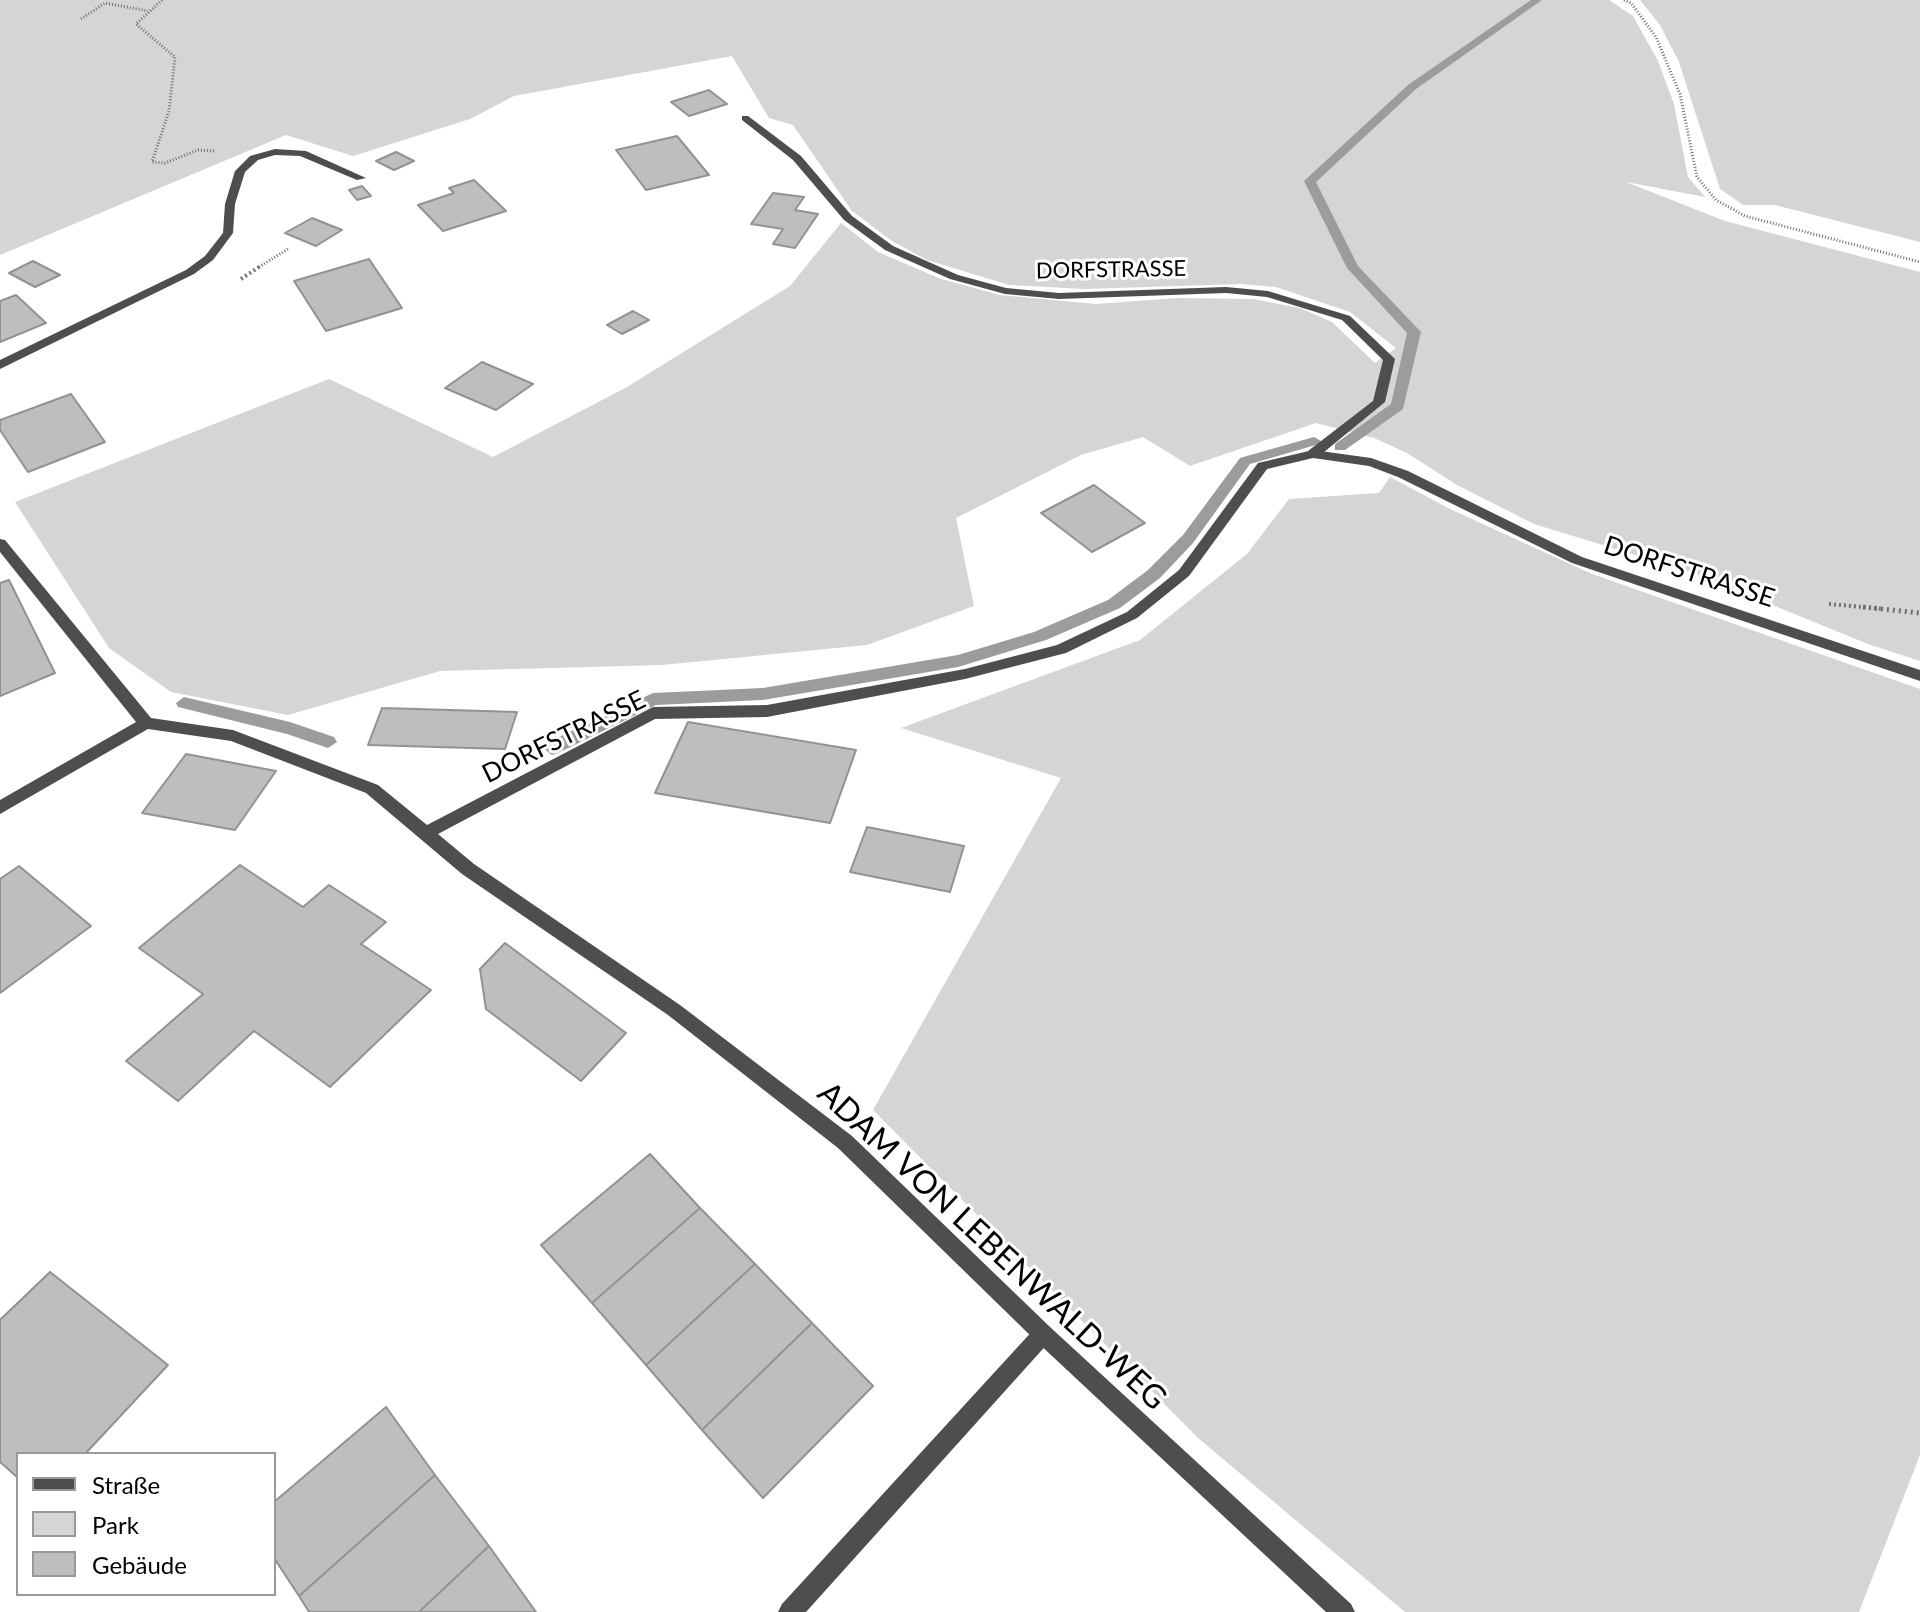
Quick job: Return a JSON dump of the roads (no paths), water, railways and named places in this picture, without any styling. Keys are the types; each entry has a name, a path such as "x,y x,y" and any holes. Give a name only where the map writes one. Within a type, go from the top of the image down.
{"street":[{"name":"DORFSTRASSE","path":"745,118 797,158 848,218 889,248 954,277 1005,291 1059,296 1226,290 1268,294 1346,318 1389,359 1379,402 1313,454"},
{"path":"0,365 140,298 190,272 209,258 228,233 230,204 240,171 254,158 275,152 302,153 361,178"},
{"name":"DORFSTRASSE","path":"426,833 653,713 767,711 965,674 1061,649 1132,615 1184,573 1263,466 1313,454 1371,462 1403,474 1577,560 1920,676"},
{"path":"0,543 146,723"},
{"path":"0,808 146,723 233,736 372,789 426,833"},
{"name":"ADAM VON LEBENWALD-WEG","path":"426,833 468,869 674,1010 845,1142 1043,1334 1343,1612"},
{"path":"790,1612 1043,1334"}],"waterway":[{"path":"1340,447 1398,406 1414,332 1353,268 1310,181 1412,87 1537,0"},
{"path":"552,748 653,699 763,694 958,661 1040,636 1114,604 1154,574 1188,539 1245,461 1314,441"},
{"path":"184,703 290,728 328,742"}]}
